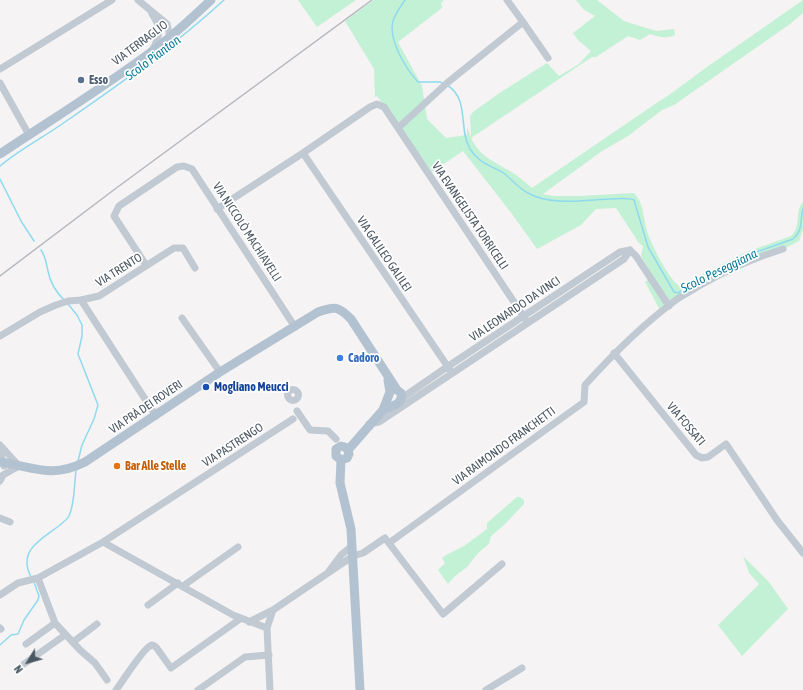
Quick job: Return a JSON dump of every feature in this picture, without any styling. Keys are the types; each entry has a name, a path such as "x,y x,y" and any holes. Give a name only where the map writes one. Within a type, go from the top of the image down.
{"main road":[{"name":"VIA TERRAGLIO","path":"0,154 109,82 152,51 189,21 211,0"},
{"path":"295,327 318,312 335,307 341,310 351,319 388,376 395,396 346,448 349,454 347,458 338,456 340,484 351,529 360,690"},
{"name":"VIA PRÀ DEI ROVERI","path":"1,462 39,470 52,471 60,471 76,466 91,459 220,372 295,327"}],"street":[{"path":"0,69 112,0"},
{"path":"138,0 167,24 178,25 189,21"},
{"path":"507,0 548,58"},
{"path":"150,11 157,21 159,30 157,41 152,51"},
{"path":"398,128 445,84 523,22"},
{"path":"167,24 170,37"},
{"path":"159,30 170,37"},
{"path":"0,83 29,135"},
{"name":"VIA EVANGELISTA TORRICELLI","path":"303,153 370,107 378,104 384,107 528,323"},
{"path":"217,209 303,153"},
{"name":"VIA GALILEO GALILEI","path":"303,153 452,373"},
{"name":"VIA NICCOLÒ MACHIAVELLI","path":"146,265 114,216 116,210 119,206 177,167 187,166 192,169 295,327"},
{"name":"VIA TRENTO","path":"0,336 44,310 66,302 99,296 174,248 183,248 195,268"},
{"path":"614,353 676,300 719,275 759,256 783,249"},
{"path":"369,424 379,422 624,259 630,250 636,256 669,306"},
{"name":"VIA LEONARDO DA VINCI","path":"395,396 414,389 620,252 630,250"},
{"path":"81,300 156,416"},
{"path":"182,318 220,372"},
{"name":"VIA RAIMONDO FRANCHETTI","path":"353,556 363,553 385,538 389,543 584,402 585,385 614,353"},
{"name":"VIA FOSSATI","path":"614,353 696,455 702,458 708,457 726,444 777,520 803,553"},
{"path":"297,411 299,397 298,393 296,390 290,390 287,394 297,411 310,430 328,431 334,435 336,439 346,448"},
{"name":"VIA PASTRENGO","path":"36,579 103,542 293,420"},
{"path":"336,439 338,456"},
{"path":"0,445 19,466 2,478"},
{"path":"0,451 1,462 4,468 2,478"},
{"path":"0,518 10,522"},
{"path":"103,542 240,619 267,628"},
{"path":"389,543 443,614 502,564"},
{"path":"325,576 341,555 352,546"},
{"path":"148,605 238,547"},
{"path":"249,622 273,610 353,556"},
{"path":"0,595 18,583 36,579 55,623 65,635 95,663 107,680"},
{"path":"270,690 267,628 273,610"},
{"path":"116,690 150,646 153,645 156,647 171,668 240,619"},
{"path":"26,644 55,623"},
{"path":"73,642 97,624"},
{"path":"24,664 65,635"},
{"path":"198,690 245,656 269,655"},
{"path":"486,690 522,668"}],"green space":[{"path":"298,0 356,0 317,27"},
{"path":"374,0 444,0 441,3 442,8 398,42 422,86 427,119 446,138 467,135 467,127 471,137 470,116 473,112 501,92 547,63 559,76 579,64 591,51 578,40 573,33 595,16 583,9 576,0 597,0 624,21 656,31 674,29 675,35 669,37 659,37 650,34 640,40 628,36 596,57 592,57 471,138 482,153 517,175 532,188 669,95 803,0 803,13 790,24 674,105 662,110 628,136 602,151 543,194 553,196 580,196 634,193 640,201 647,231 652,244 666,270 680,286 744,253 791,236 796,228 800,206 803,202 803,229 799,241 778,252 746,262 661,312 645,282 653,276 641,256 643,246 639,243 616,208 596,209 581,225 537,249 463,151 432,172 377,96 375,97 374,69 345,21"},
{"path":"517,497 524,500 524,504 491,536 489,544 478,553 467,567 454,577 448,584 438,570 445,563 442,558 464,546 487,529 487,523"},
{"path":"743,556 769,582 788,609 742,656 718,625 759,584 749,573"}],"waterway":[{"name":"Scolo Pianton","path":"0,166 127,79 186,33 224,0"},
{"name":"Scolo Peseggiana","path":"405,0 394,18 392,29 399,54 408,70 418,82 440,82 444,84"},
{"name":"Scolo Peseggiana","path":"447,85 459,98 465,133 473,154 484,163 502,172 524,191 537,197 557,201 622,198 634,200 648,247 674,292 678,293 716,271 748,255 793,239 800,229 803,208"},
{"name":"Scolo Pianton","path":"0,179 21,221 34,241"},
{"name":"Scolo Pianton","path":"41,250 45,258 52,283 64,300"},
{"name":"Scolo Pianton","path":"68,304 77,315 82,325 82,336 78,354 98,405 94,419 82,445 78,461"},
{"name":"Scolo Pianton","path":"31,577 27,568 29,552 39,540 60,525 69,516 73,500 76,471"},
{"name":"Scolo Pianton","path":"0,645 11,635 18,634 24,620 38,600 39,596 34,582"}],"railway":[{"path":"0,276 115,189 372,0"}],"place":[{"name":"Esso","path":"81,80"},
{"name":"Cadoro","path":"340,358"},
{"name":"Mogliano Meucci","path":"206,387"},
{"name":"Bar Alle Stelle","path":"117,466"}]}
